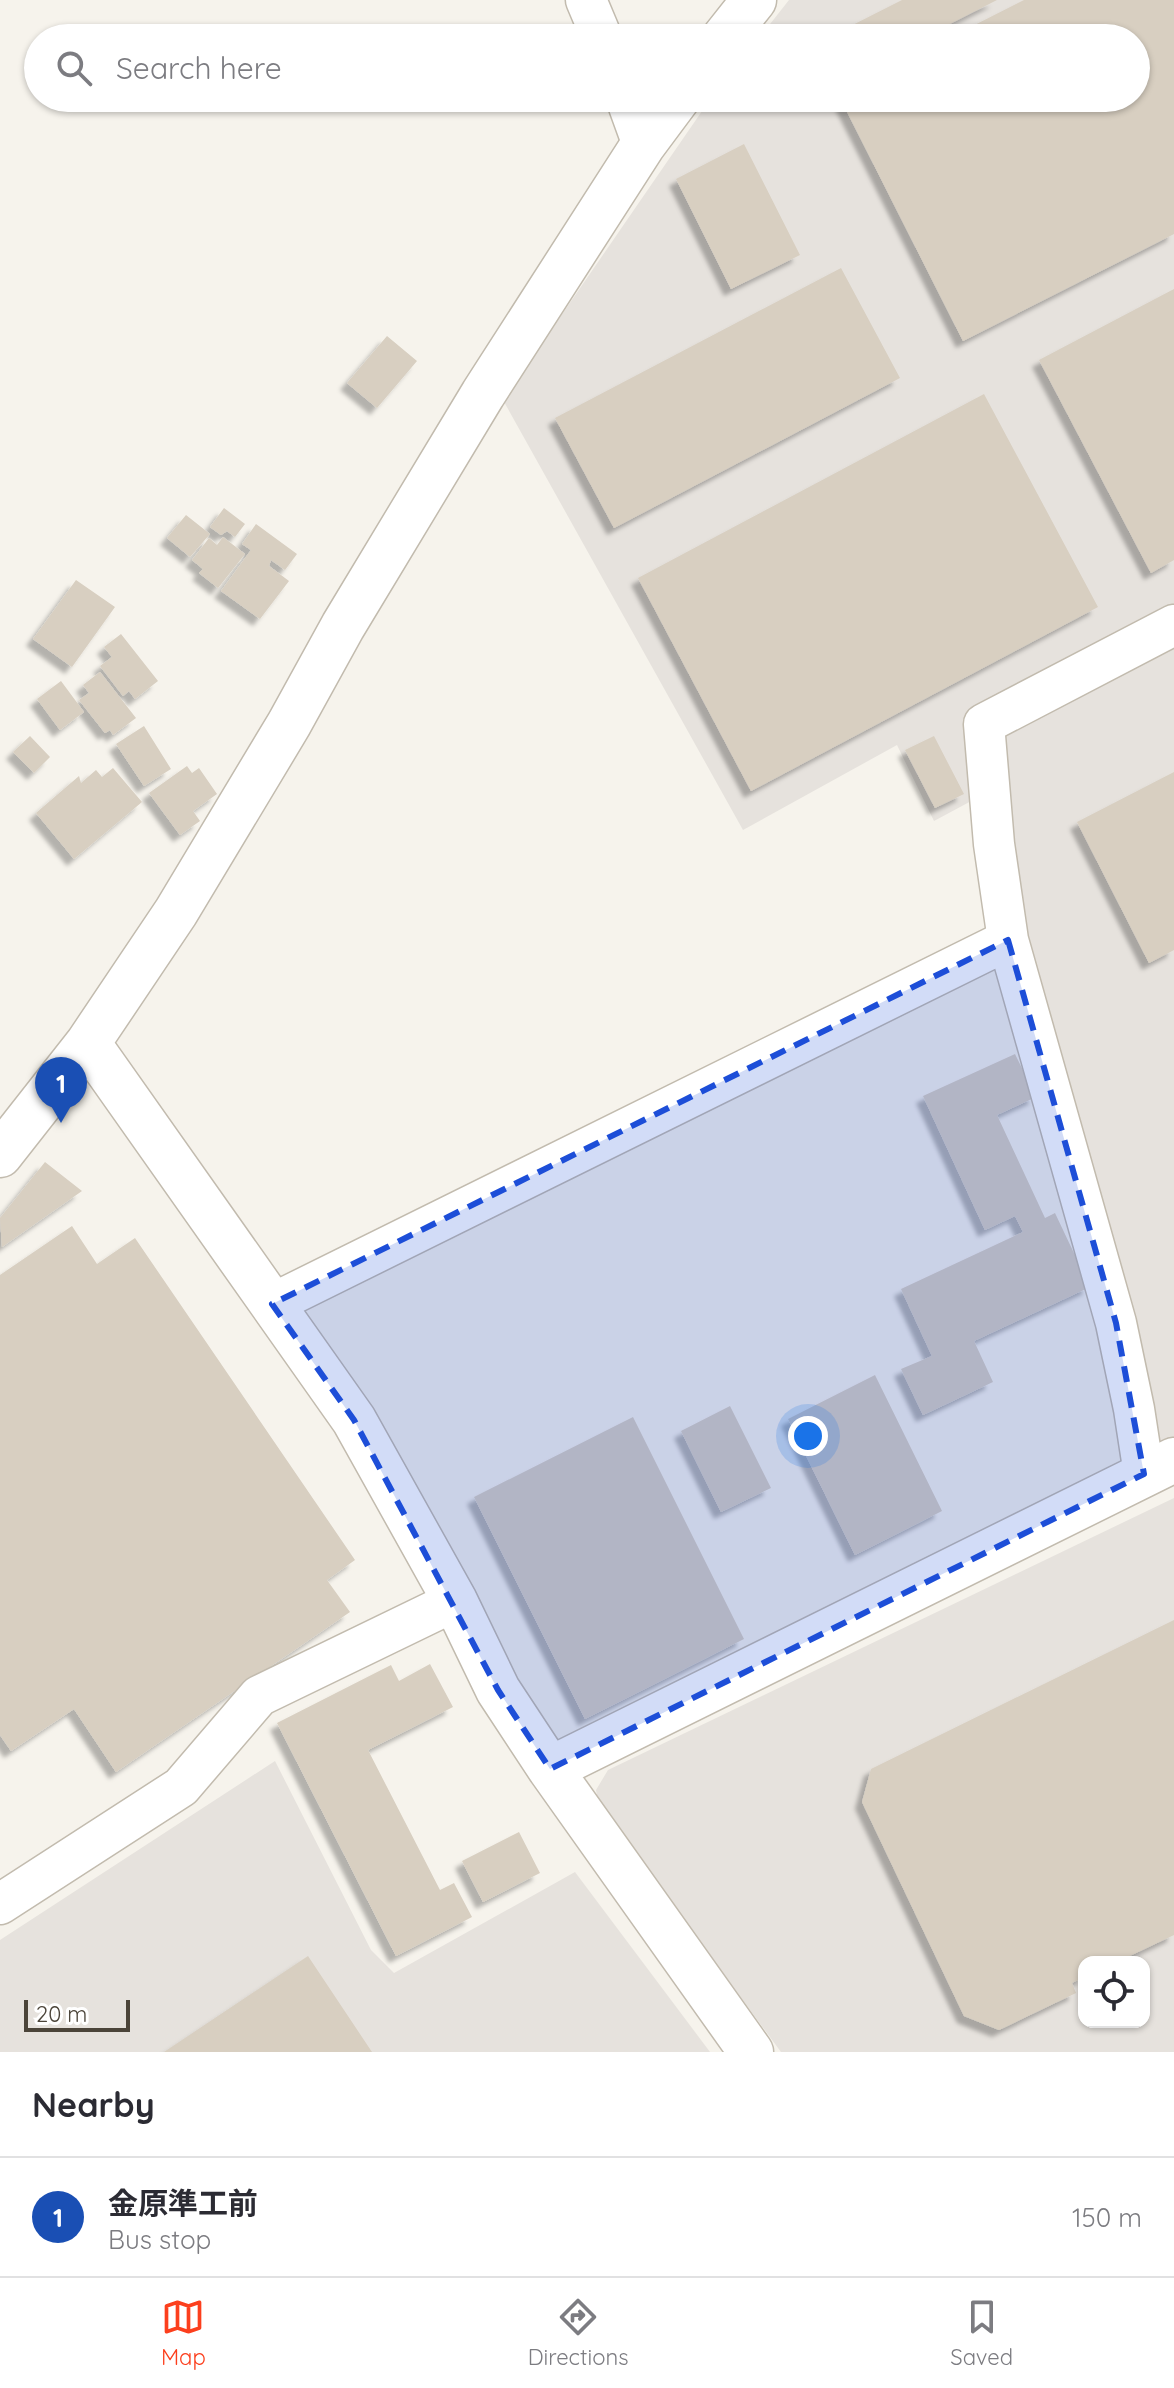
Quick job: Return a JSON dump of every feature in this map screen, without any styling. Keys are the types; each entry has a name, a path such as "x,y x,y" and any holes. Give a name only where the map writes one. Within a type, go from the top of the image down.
{"street":[{"path":"586,0 596,24"},
{"path":"735,24 754,0"},
{"path":"631,112 643,145"},
{"path":"0,1155 88,1043 183,900 483,394 643,145 668,112"},
{"path":"550,1769 1159,1467 1129,1380 1116,1323 1008,940 994,844 984,724 1174,625"},
{"path":"272,1304 1008,940"},
{"path":"88,1043 354,1420 455,1601 498,1690 550,1769 751,2052"},
{"path":"0,1904 181,1787 259,1696 455,1601"}],"highlighted area":[{"path":"1008,940 1116,1323 1144,1474 550,1769 498,1690 354,1420 272,1304"}],"shaded area":[{"path":"789,0 1174,0 1174,609 969,717 975,799 934,821 897,745 743,830 503,400 701,112 1150,112 1150,24 770,24"},
{"path":"1174,639 1174,1446 1156,1455 1016,915 1003,728"},
{"path":"1174,1498 1174,2052 781,2052 599,1805 596,1790 608,1770"},
{"path":"275,1761 371,1950 394,1973 575,1872 710,2052 0,2052 0,1940"}],"building":[{"path":"902,0 997,0 950,24 855,24"},
{"path":"1024,0 1174,0 1174,234 963,341 847,112 1150,112 1150,24 977,24"},
{"path":"744,144 800,255 731,289 676,179"},
{"path":"841,268 900,378 614,528 555,418"},
{"path":"1174,289 1174,560 1151,573 1039,360"},
{"path":"387,336 417,361 377,408 347,383"},
{"path":"984,394 1098,607 751,791 638,578"},
{"path":"224,508 245,524 235,537 227,531 221,535 210,527"},
{"path":"186,515 210,534 190,557 167,538"},
{"path":"256,524 297,554 285,570 271,560 269,566 289,581 260,619 221,591 251,550 242,544"},
{"path":"223,537 245,554 218,588 199,573 203,569 192,560 209,538 217,545"},
{"path":"76,580 115,607 72,667 33,639"},
{"path":"121,634 158,681 135,699 129,691 123,696 100,666 112,657 104,647"},
{"path":"100,672 136,718 113,735 110,730 105,733 79,700 89,693 83,685"},
{"path":"61,681 84,712 60,730 37,699"},
{"path":"144,726 171,769 144,786 116,744"},
{"path":"30,736 50,757 34,773 13,752"},
{"path":"934,736 964,794 935,808 905,750"},
{"path":"187,766 192,773 199,768 217,794 193,811 200,821 180,835 149,793"},
{"path":"113,768 142,802 74,859 36,813 79,776 81,783 96,770 102,777"},
{"path":"1174,772 1174,950 1149,963 1077,822"},
{"path":"1015,1054 1036,1097 997,1115 1045,1218 1055,1213 1090,1287 974,1341 993,1382 923,1415 901,1369 932,1356 901,1289 1023,1232 1015,1216 985,1230 923,1096"},
{"path":"45,1162 82,1191 2,1247 0,1218"},
{"path":"72,1226 97,1264 135,1238 355,1560 327,1580 350,1612 116,1772 74,1709 11,1751 0,1735 0,1275"},
{"path":"875,1375 942,1511 855,1555 788,1419"},
{"path":"730,1406 771,1488 721,1512 681,1431"},
{"path":"633,1417 744,1639 585,1719 474,1497"},
{"path":"1174,1620 1174,1935 1130,1956 1078,1956 1078,1980 1072,1983 1076,1993 999,2030 964,2016 862,1802 871,1769"},
{"path":"430,1664 453,1707 368,1750 440,1890 454,1883 472,1917 396,1956 277,1723 391,1665 399,1681"},
{"path":"519,1832 540,1873 483,1902 462,1861"},
{"path":"308,1956 372,2052 164,2052"}],"place":[{"name":"金原準工前","path":"61,1123"}]}
